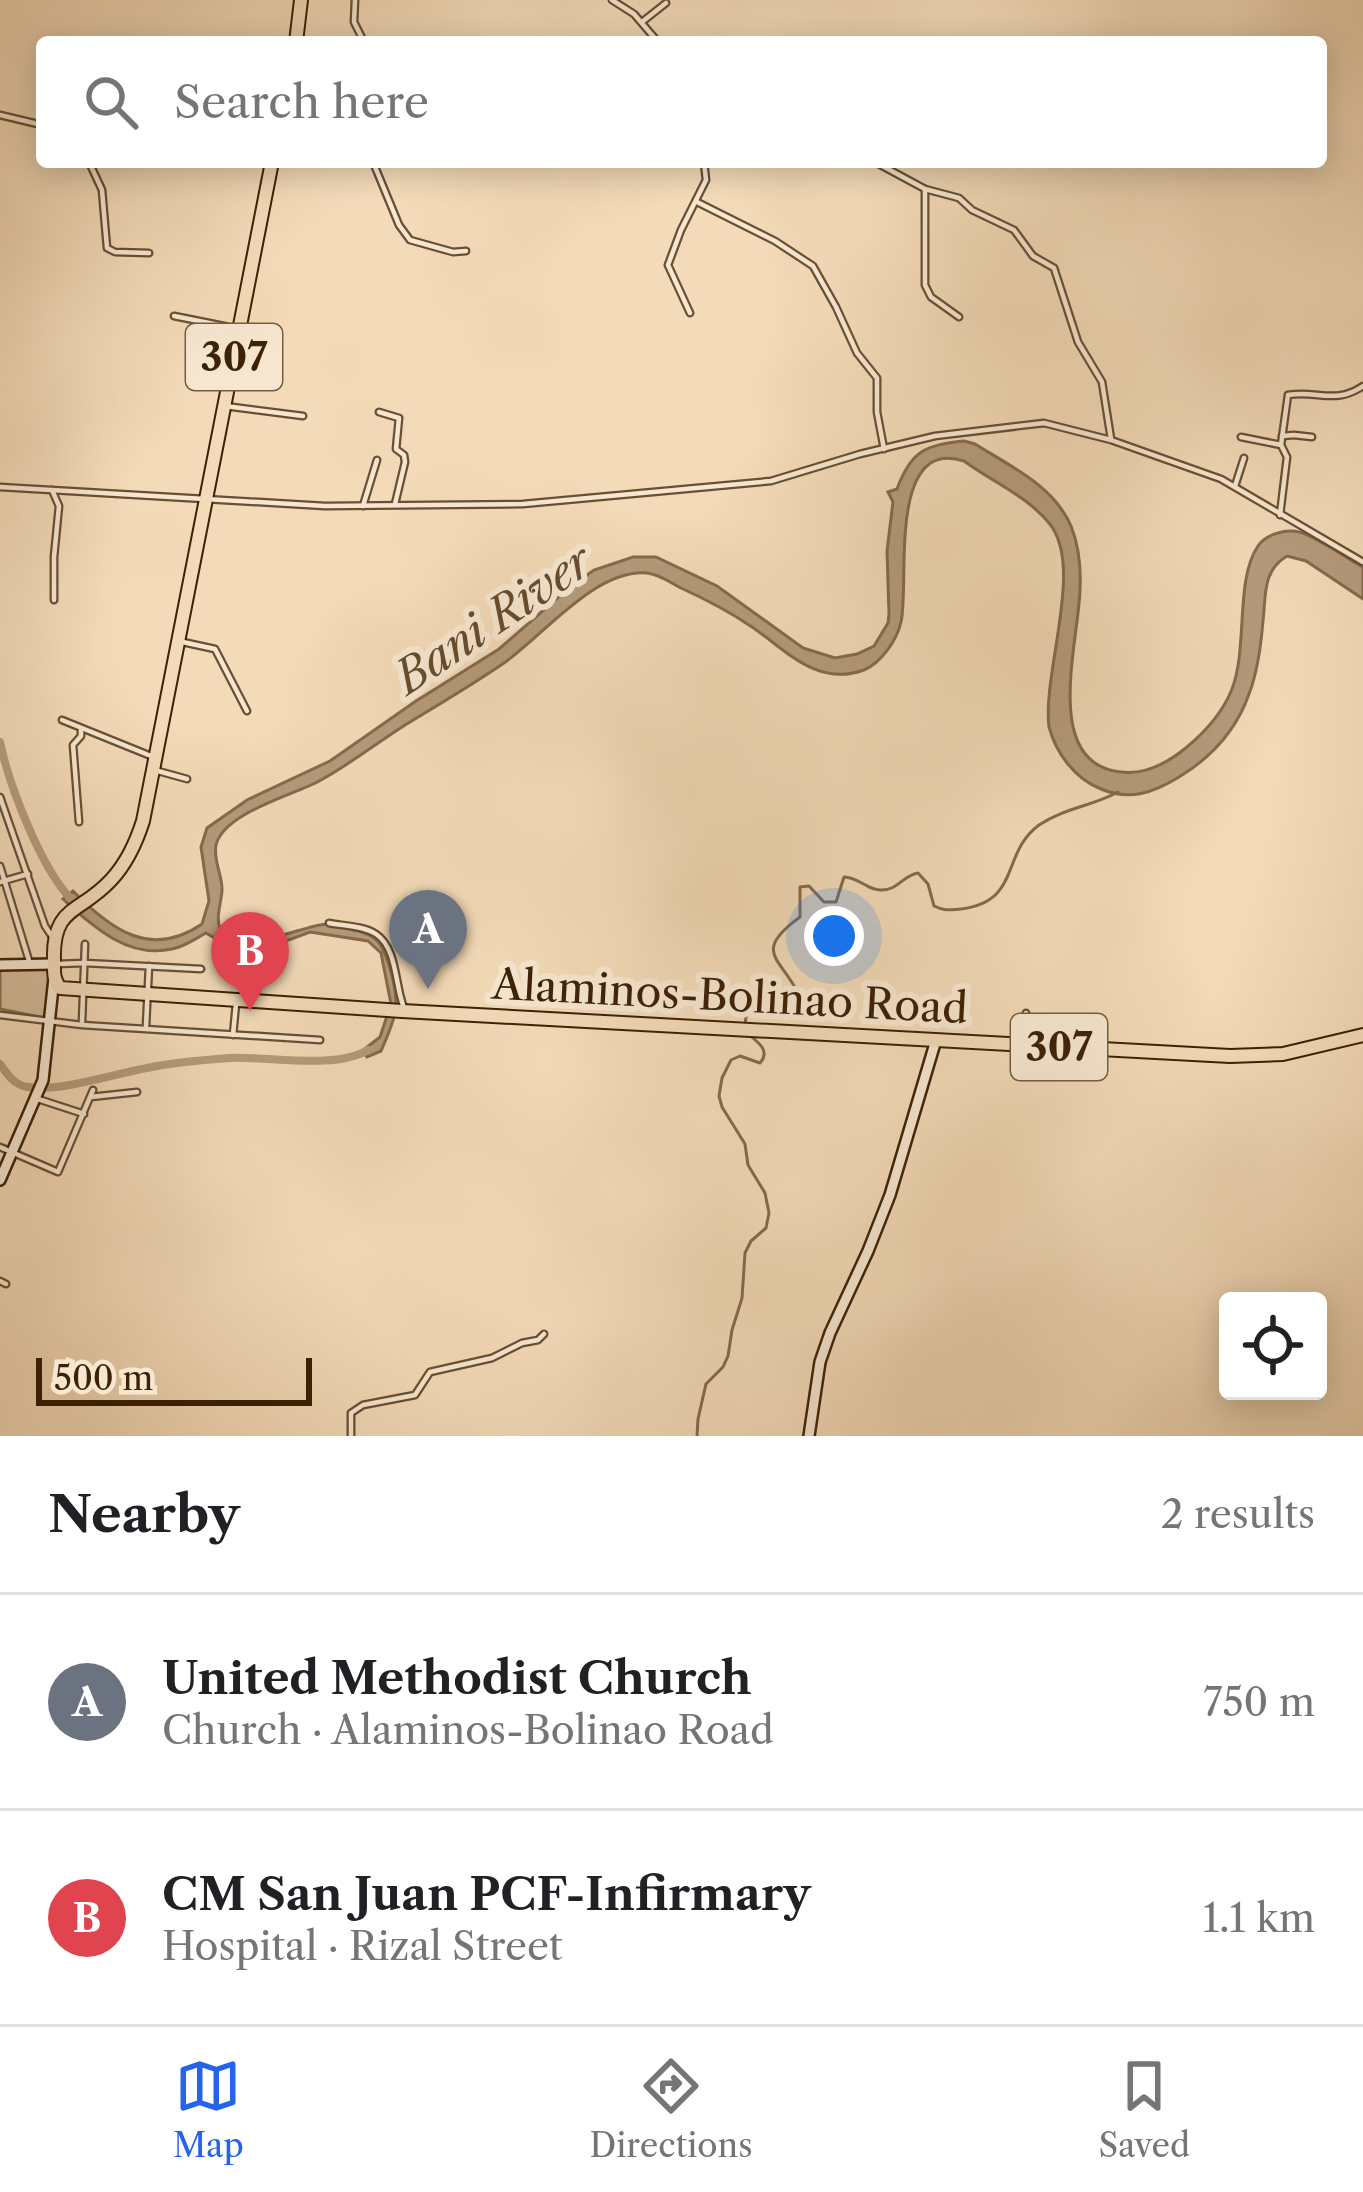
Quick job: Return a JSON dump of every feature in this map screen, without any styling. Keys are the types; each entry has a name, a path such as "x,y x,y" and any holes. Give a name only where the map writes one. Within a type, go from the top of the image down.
{"main road":[{"path":"297,36 301,0"},
{"name":"307","path":"53,938 60,923 120,869 137,839 271,168"},
{"path":"0,1180 43,1080 50,1021 60,988 53,938"},
{"path":"0,964 30,964 54,971"},
{"name":"307","path":"59,992 236,1000"},
{"name":"Alaminos-Bolinao Road","path":"236,1000 404,1013 1256,1056 1363,1035"},
{"path":"809,1436 820,1362 890,1195 936,1040"}],"street":[{"path":"355,0 354,22 361,36"},
{"path":"612,0 634,14 653,36"},
{"path":"642,22 666,4"},
{"path":"0,115 36,124"},
{"path":"92,168 101,190 107,248 148,253"},
{"path":"376,168 398,225 410,240 446,251 466,251"},
{"path":"690,313 668,265 697,202 705,168"},
{"path":"886,168 925,189 955,196 972,210 1014,230 1033,256 1054,268 1078,342 1102,382 1111,440"},
{"path":"925,189 925,285 931,297 958,317"},
{"path":"697,202 813,266 856,352 877,378 884,449"},
{"path":"174,316 240,329"},
{"path":"1280,515 1287,462 1281,445 1288,395 1340,397 1363,386"},
{"path":"225,406 303,416"},
{"path":"380,412 400,418 396,449 406,462 394,506"},
{"path":"0,488 363,506 523,504 770,481 935,436 1038,423 1056,424 1177,461 1235,486 1363,562"},
{"path":"1282,436 1312,437"},
{"path":"1241,437 1281,445"},
{"path":"1235,486 1244,458"},
{"path":"363,506 377,460"},
{"path":"52,490 59,506 54,600"},
{"path":"178,641 214,649 248,711"},
{"path":"62,720 188,779"},
{"path":"79,822 74,745 82,736 81,728"},
{"path":"0,796 4,819 53,938"},
{"path":"0,866 30,964"},
{"path":"2,881 28,874"},
{"path":"329,923 369,930 383,940 404,1013"},
{"path":"82,1025 86,944"},
{"path":"54,971 85,963 201,969"},
{"path":"146,1029 149,966"},
{"path":"233,1034 236,1000"},
{"path":"1026,1013 1026,1045"},
{"path":"0,1015 320,1040"},
{"path":"0,1147 58,1172 92,1094 137,1092"},
{"path":"37,1097 84,1114"},
{"path":"351,1436 353,1410 415,1395 430,1372 492,1358 544,1334"}],"shaded area":[{"path":"964,441 1030,478 1054,499 1071,526 1080,581 1070,697 1081,747 1096,764 1121,772 1156,766 1187,747 1219,713 1237,672 1246,576 1266,538 1299,532 1363,567 1363,599 1306,561 1287,556 1279,562 1267,585 1252,685 1230,731 1202,761 1169,783 1141,794 1112,793 1075,772 1049,727 1063,592 1059,542 1049,523 1020,497 964,461 939,459 923,471 912,491 899,629 870,667 847,674 817,670 735,616 665,579 647,573 628,575 589,592 504,663 342,767 246,814 222,833 215,851 222,889 218,921 226,936 252,941 328,924 368,934 381,946 396,1000 381,1051 367,1057 362,1051 380,1037 391,1004 381,953 368,941 310,932 244,951 206,933 176,948 140,949 112,938 63,899 73,891 117,928 149,939 166,939 202,924 209,901 201,847 207,828 247,800 330,761 499,649 594,570 633,557 656,557 717,586 803,648 835,658 874,646 889,614 887,551 893,502 888,492 897,489 921,452"},
{"path":"50,968 45,1018 0,1009 0,969"}],"waterway":[{"name":"Bani River","path":"0,742 28,827 50,870 74,902"},
{"path":"745,1025 752,1011 784,1012 797,1003 798,993 774,955 774,947 800,917 800,887 809,886 824,902 836,902 844,877 882,890 918,873 928,884 934,906 950,910 980,904 1002,887 1019,849 1039,825 1118,792"},
{"path":"697,1436 706,1384 728,1356 742,1298 745,1253 766,1228 769,1213 765,1193 748,1165 745,1144 719,1096 731,1060 740,1056 760,1063 763,1059 762,1047 748,1034"},
{"path":"0,1064 18,1084 41,1088 188,1062 320,1061 368,1050"}],"place":[{"name":"United Methodist Church","path":"428,989"},
{"name":"CM San Juan PCF-Infirmary","path":"250,1011"}]}
